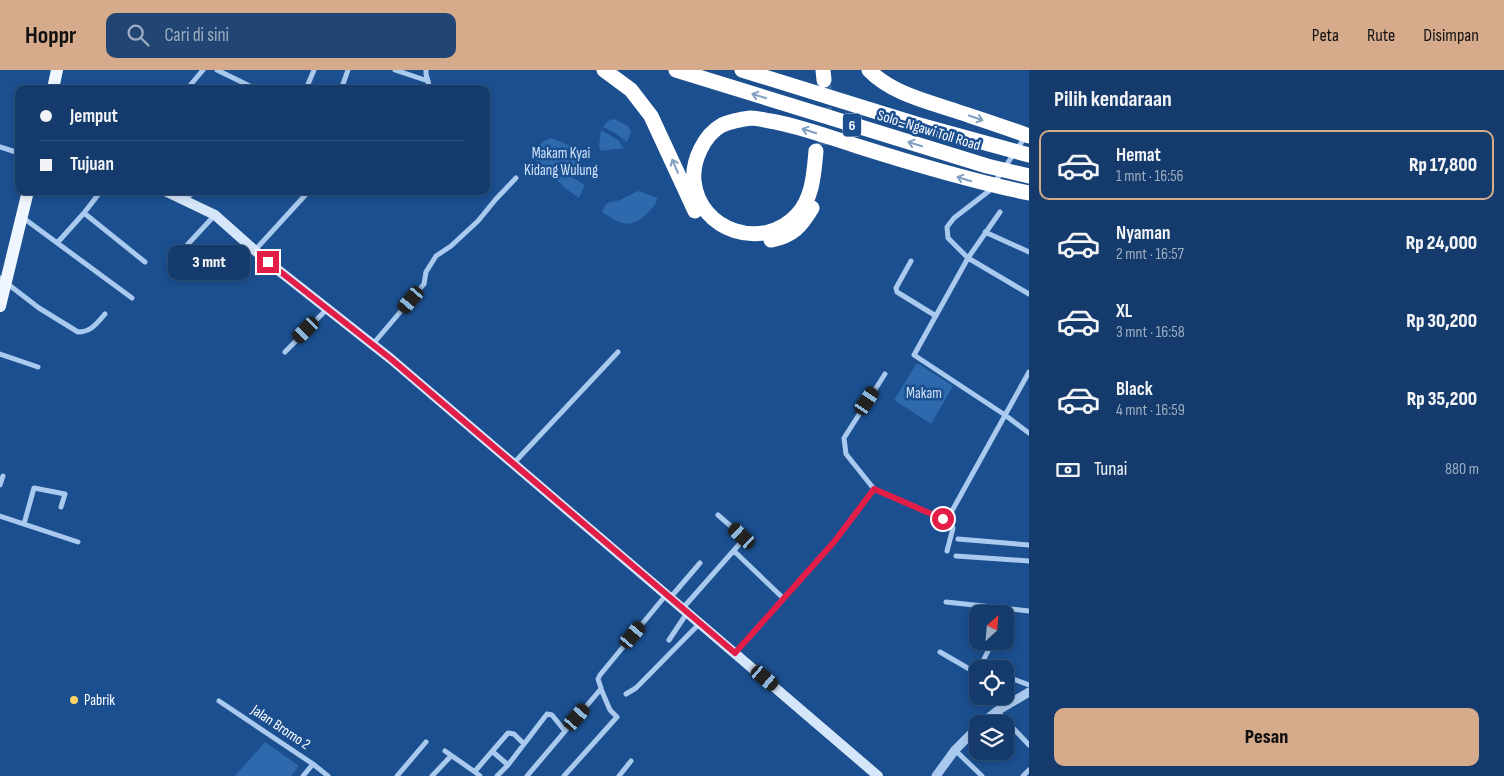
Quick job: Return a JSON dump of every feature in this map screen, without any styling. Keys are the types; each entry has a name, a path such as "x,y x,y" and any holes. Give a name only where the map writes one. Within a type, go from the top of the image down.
{"highway":[{"path":"604,70 631,90 651,116 692,206 708,228 733,240 754,243 784,238 801,226 815,204 822,184 820,151 807,200 797,215 779,229 755,234 738,232 723,227 710,216 698,198 694,181 695,164 705,142 722,126 752,118 790,125 977,182 1029,193"},
{"name":"Solo–Ngawi Toll Road","path":"676,70 977,163 1029,176"},
{"name":"Solo–Ngawi Toll Road","path":"742,70 916,124 1029,155"},
{"path":"869,70 875,76 916,98 1029,136"}],"main road":[{"path":"54,85 57,70"},
{"path":"0,306 3,279 27,195"},
{"path":"174,195 215,215 283,274 328,308 878,776"}],"street":[{"path":"190,85 202,70"},
{"path":"217,70 248,85"},
{"path":"308,85 314,70"},
{"path":"344,85 348,70"},
{"path":"395,70 428,81"},
{"path":"426,70 429,85"},
{"path":"1029,130 989,192 954,218 947,227 948,238 968,258 1029,294"},
{"path":"0,147 15,152"},
{"path":"372,345 424,284 426,272 436,256 466,233 516,178"},
{"path":"58,242 97,195"},
{"path":"185,200 190,195"},
{"path":"255,250 305,195"},
{"path":"1000,212 968,258 914,355 1029,433"},
{"path":"84,213 145,262"},
{"path":"188,244 215,215"},
{"path":"21,217 58,242 132,298"},
{"path":"985,232 1029,252"},
{"path":"911,261 896,288 898,292 936,316"},
{"path":"3,279 31,302 78,332 84,332 94,327 105,314"},
{"path":"285,352 328,308"},
{"path":"513,464 618,352"},
{"path":"0,354 38,367"},
{"path":"948,518 1029,372"},
{"path":"886,374 844,438 846,454 874,489 943,519 948,518"},
{"path":"0,485 4,476"},
{"path":"24,524 34,488 65,494 62,507"},
{"path":"735,653 834,542 874,489"},
{"path":"669,640 685,610 742,541 742,536 718,515"},
{"path":"0,516 78,542"},
{"path":"947,550 953,528 948,518"},
{"path":"958,539 1029,545"},
{"path":"734,551 783,598"},
{"path":"956,556 1029,561"},
{"path":"564,776 617,717 610,710 601,689 598,679 600,675 668,596 700,563"},
{"path":"946,602 1029,611"},
{"path":"626,694 636,688 700,623"},
{"path":"940,652 969,667"},
{"path":"1014,680 1029,685"},
{"path":"527,776 601,689"},
{"path":"993,715 1029,692"},
{"name":"Jalan Bromo 2","path":"219,701 328,776"},
{"path":"997,712 1029,744"},
{"path":"497,776 508,765 547,714 552,716 565,730"},
{"path":"445,751 478,774 508,733 514,734 524,744"},
{"path":"936,776 955,750 969,736"},
{"path":"397,776 426,742"},
{"path":"955,750 982,776"},
{"path":"493,752 508,765"},
{"path":"432,776 451,756"},
{"path":"619,776 631,761"},
{"path":"303,776 313,764"},
{"path":"1022,776 1029,770"}],"green space":[{"path":"614,119 628,126 631,132 627,142 603,127 608,121"},
{"path":"601,130 618,140 624,148 601,151 599,146"},
{"name":"Makam Kyai Kidang Wulung","path":"552,138 571,146 584,155 571,177 585,185 579,198 566,189 532,156 540,144"},
{"path":"639,191 657,198 656,204 642,218 626,224 602,212 605,205"},
{"name":"Makam","path":"917,363 953,386 931,424 894,400"},
{"path":"265,742 299,766 291,776 235,776"}],"tunnel":[{"path":"824,84 825,152"}],"place":[{"name":"Pabrik","path":"74,700"}],"route":[{"path":"268,262 391,359 735,653 834,542 874,489 943,519"}]}
